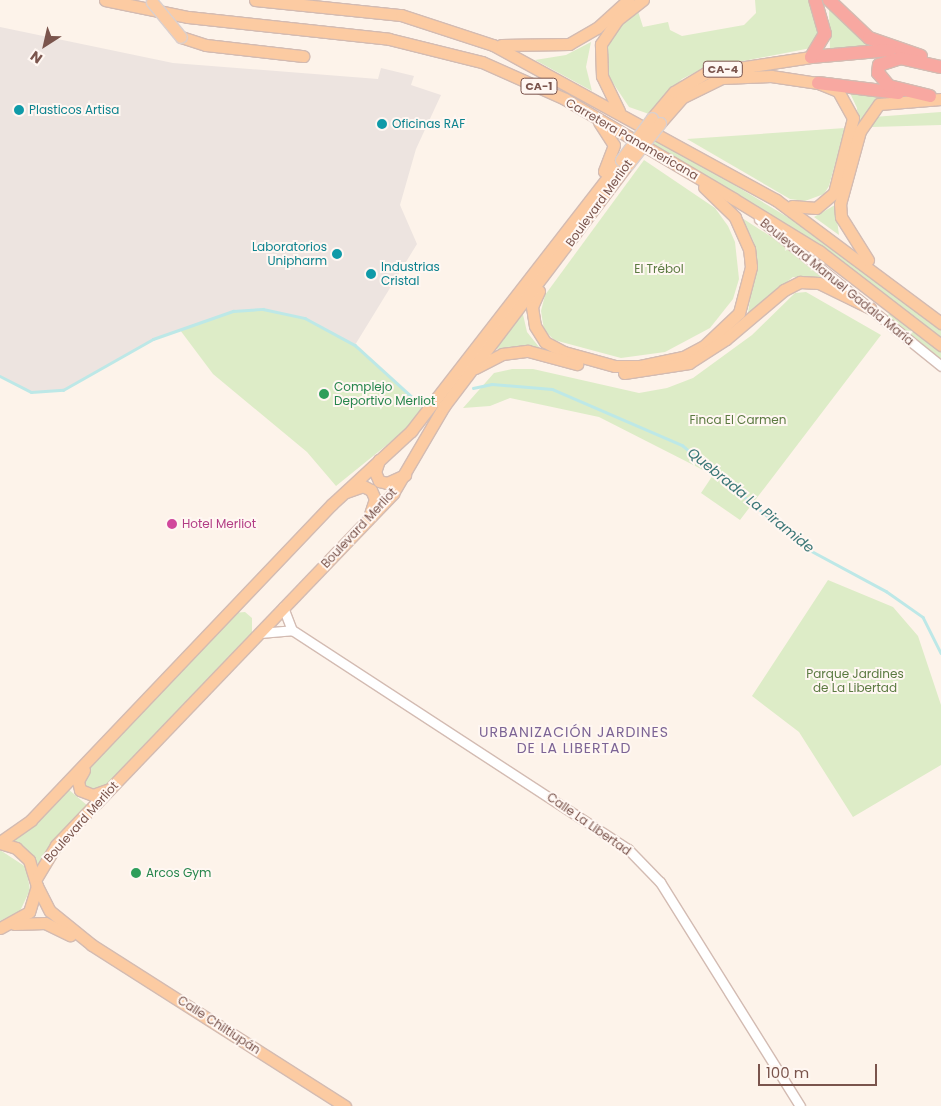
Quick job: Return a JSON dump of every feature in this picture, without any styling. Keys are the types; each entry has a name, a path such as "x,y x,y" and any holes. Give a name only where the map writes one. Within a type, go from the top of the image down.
{"highway":[{"path":"810,57 825,34 815,0"},
{"path":"829,0 869,38 927,58"},
{"name":"CA-4","path":"810,57 882,50 927,58 941,65"},
{"path":"937,97 889,86 878,73 879,65 900,58 941,65"},
{"name":"CA-4","path":"818,83 937,97"}],"main road":[{"name":"Carretera Panamericana","path":"105,0 188,17 419,44 482,62 597,118 819,251 941,345"},
{"path":"150,0 181,37 206,45 303,56"},
{"name":"Carretera Panamericana","path":"255,0 401,15 493,45 776,200 941,323"},
{"path":"493,45 559,47 601,32 628,0"},
{"path":"615,17 643,0"},
{"path":"601,32 602,76 620,113"},
{"name":"CA-4","path":"656,120 674,92 706,73 810,57"},
{"name":"CA-4","path":"656,120 683,98 722,78 763,76 818,83"},
{"path":"776,200 808,209 824,204 834,193 853,118 838,91 818,83"},
{"path":"880,276 840,217 840,204 860,131 879,104 937,97"},
{"path":"527,283 610,161 614,145 597,118"},
{"name":"Boulevard Merliot","path":"14,924 28,912 48,854 369,519 405,475 429,429 470,371 549,271 656,120"},
{"name":"Boulevard Merliot","path":"0,842 31,820 342,493 426,414 527,283 625,162"},
{"path":"549,271 532,307 532,318 545,342 564,352 615,366 640,366 683,357 720,333 746,299 750,249 735,217 676,164"},
{"path":"470,371 502,354 528,351 618,373 665,370 706,354 784,290 800,282 819,283 870,308"},
{"path":"380,458 375,472 379,481 387,483 405,475"},
{"path":"342,493 363,486 371,490 375,499 369,519"},
{"path":"90,759 78,781 80,790 93,795 110,789"},
{"name":"Calle Chiltiupán","path":"0,842 23,853 38,887 92,945"},
{"name":"Calle Chiltiupán","path":"0,928 14,924 45,923 92,945 345,1106"}],"street":[{"name":"Boulevard Manuel Gadala María","path":"734,199 941,366"},
{"path":"257,634 292,630 283,607"},
{"name":"Calle La Libertad","path":"292,630 628,849 660,882 800,1106"}],"shaded area":[{"path":"0,27 173,63 378,79 381,68 414,76 411,85 441,95 416,149 400,205 417,244 355,345 305,318 233,311 153,339 63,390 31,392 0,376"}],"green space":[{"path":"755,0 809,0 820,36 811,48 702,69 682,79 649,114 629,107 607,74 608,39 637,8 643,27 668,22 670,30 682,36 744,25 756,13"},
{"path":"829,9 840,15 870,45 830,50"},
{"path":"591,42 586,67 592,91 535,60 566,55"},
{"path":"850,93 879,97 858,124 857,108"},
{"path":"941,112 941,125 872,127 860,137 873,117"},
{"path":"845,128 829,186 824,194 805,201 790,199 687,139"},
{"path":"653,136 824,239 941,330 941,338 649,143"},
{"name":"El Trébol","path":"644,160 715,208 728,226 735,242 739,279 733,299 710,328 665,352 621,358 554,340 544,330 541,311 545,295"},
{"path":"835,205 839,235 814,217"},
{"path":"739,216 787,247 830,282 793,277 748,313 756,257 753,240"},
{"name":"Finca El Carmen","path":"806,292 881,335 740,520 701,493 713,475 599,417 510,398 490,406 463,408 494,373 512,369 533,369 639,393 667,388 693,378 752,335 795,293"},
{"name":"Complejo Deportivo Merliot","path":"263,309 305,318 355,345 421,405 422,411 409,427 336,486 307,452 213,374 180,330 233,311"},
{"path":"522,310 527,332 539,347 495,349"},
{"path":"889,313 941,350 941,360 888,316"},
{"name":"Parque Jardines de La Libertad","path":"828,580 893,607 918,636 941,705 941,765 853,817 799,732 752,696"},
{"path":"245,612 252,618 252,634 100,791 83,791 81,778 233,613"},
{"path":"68,789 88,806 38,864 27,850 7,842 30,827"},
{"path":"0,850 26,867 30,890 20,911 0,921"}],"waterway":[{"path":"0,376 31,392 63,390 153,339 233,311 263,309 305,318 355,345 421,405"},
{"name":"Quebrada La Piramide","path":"473,388 492,384 552,389 682,445 806,548 886,591 923,617 941,653"}],"place":[{"name":"Plasticos Artisa","path":"19,110"},
{"name":"Oficinas RAF","path":"382,124"},
{"name":"Laboratorios Unipharm","path":"337,254"},
{"name":"Industrias Cristal","path":"371,274"},
{"name":"Complejo Deportivo Merliot","path":"324,394"},
{"name":"Hotel Merliot","path":"172,524"},
{"name":"Arcos Gym","path":"136,873"}],"district":[{"name":"URBANIZACIÓN JARDINES DE LA LIBERTAD","path":"574,740"}]}
